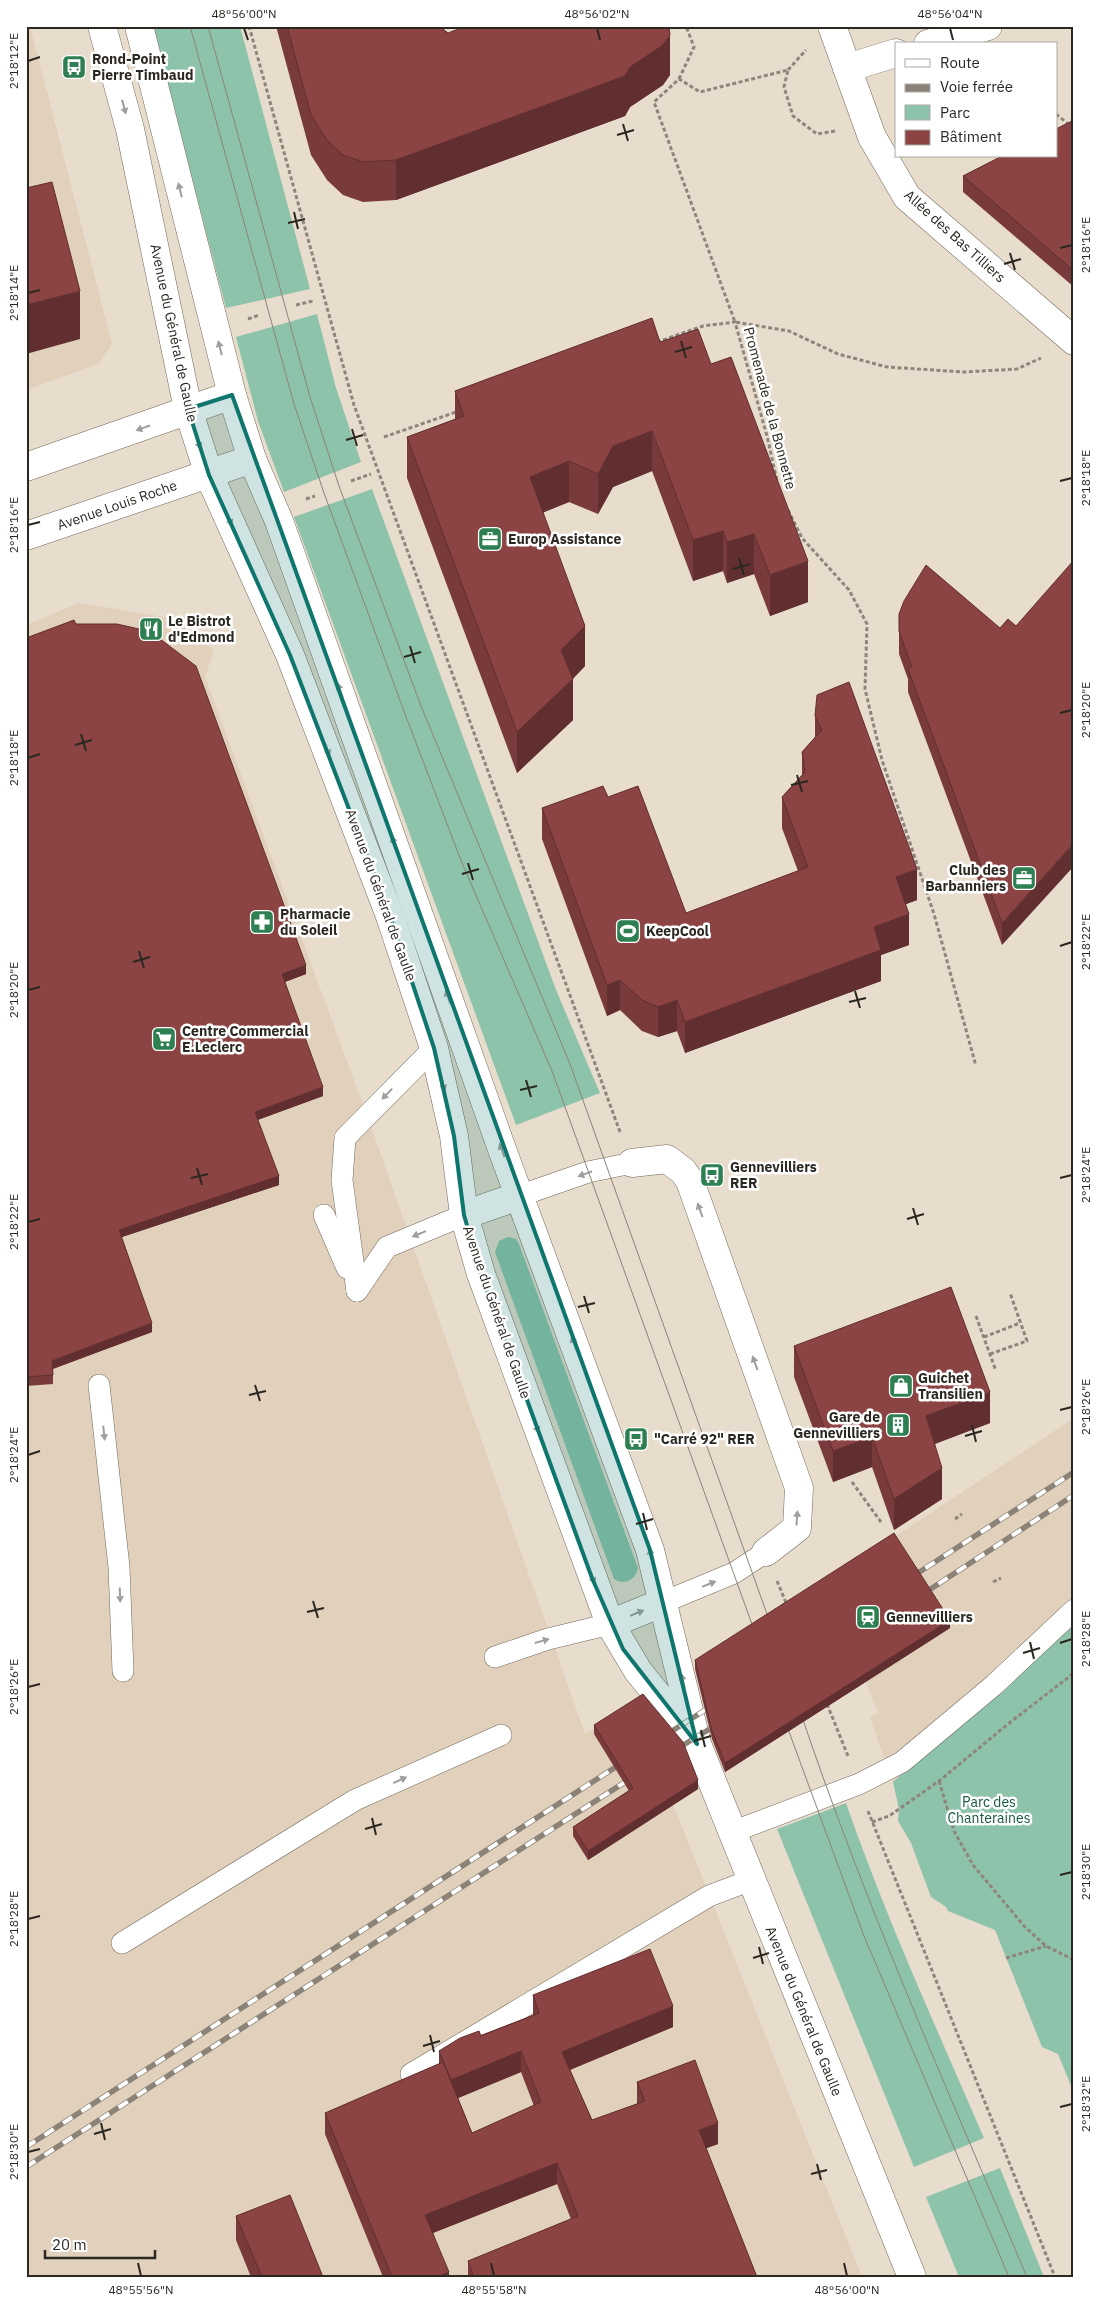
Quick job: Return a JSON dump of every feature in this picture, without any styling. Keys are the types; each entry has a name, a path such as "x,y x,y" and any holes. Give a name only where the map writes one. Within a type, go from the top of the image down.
{"main road":[{"name":"Avenue du Général de Gaulle","path":"102,26 134,147 188,409 208,475 290,655 390,916 434,1048 454,1136 464,1214 481,1274 610,1624 638,1671 697,1744"},
{"name":"Avenue du Général de Gaulle","path":"139,26 232,395 252,458 299,577 519,1196 650,1550 697,1744 912,2277"},
{"name":"Allée des Bas Tilliers","path":"832,26 867,126 907,196 1074,341"},
{"path":"935,42 988,26"},
{"path":"847,68 895,53"},
{"path":"26,467 148,426 188,409 232,395"},
{"name":"Avenue Louis Roche","path":"26,536 208,475 252,458"},
{"path":"632,1163 667,1159 683,1171 690,1181 800,1488 797,1528 766,1552"},
{"path":"464,1214 519,1196"},
{"path":"610,1624 664,1602"}],"lane":[{"path":"357,1291 342,1180 345,1138 434,1048"},
{"path":"519,1196 588,1172 632,1163"},
{"path":"357,1291 387,1247 464,1214"},
{"path":"324,1215 357,1291"},
{"path":"100,1385 119,1567 123,1671"},
{"path":"664,1602 734,1573 766,1552"},
{"path":"732,1832 859,1784 902,1762 994,1685 1074,1610"},
{"path":"496,1657 540,1641 610,1624"},
{"path":"122,1943 356,1800 501,1735"},
{"path":"411,2074 709,1896 751,1880"}],"path":[{"path":"249,26 354,406 632,1163"},
{"path":"686,26 694,47 679,80 654,102 735,322 789,331 838,354 887,367 964,372 1017,369 1049,354"},
{"path":"679,80 700,92 788,70 784,87 793,116 817,134 867,126"},
{"path":"1058,116 1074,128"},
{"path":"296,305 313,300"},
{"name":"Promenade de la Bonnette","path":"656,342 703,326 735,322 768,436 778,484"},
{"path":"384,437 468,407"},
{"path":"351,481 371,474"},
{"name":"Promenade de la Bonnette","path":"784,503 802,538 850,590 868,624 864,689 882,760 934,914 976,1066"},
{"path":"990,1354 1027,1341 1010,1293"},
{"path":"976,1316 996,1371"},
{"path":"984,1337 1020,1323"},
{"path":"852,1482 881,1522"},
{"path":"955,1519 962,1514"},
{"path":"766,1552 790,1614"},
{"path":"993,1582 1001,1578"},
{"path":"872,1822 889,1816 939,1781 1074,1673"},
{"path":"826,1703 1055,2277"},
{"path":"939,1781 954,1831 973,1864 1024,1926 1046,1946 1074,1960"},
{"path":"1006,1958 1046,1946"}],"highlighted area":[{"path":"232,395 650,1550 697,1744 623,1649 592,1578 481,1274 464,1215 454,1136 434,1048 390,916 290,655 209,475 188,409"}],"shaded area":[{"path":"26,26 30,26 112,344 98,364 26,390"},
{"path":"79,603 171,618 214,650 205,677 368,1118 585,1734 633,1704 862,2277 26,2277 26,625"},
{"path":"1074,1418 1074,1619 893,1782 870,1718 878,1712 825,1583"}],"green space":[{"path":"152,26 240,26 310,289 226,308"},
{"path":"317,314 336,388 361,462 284,492 258,421 236,337"},
{"path":"372,489 556,990 600,1093 516,1125 294,517"},
{"path":"508,1237 516,1239 519,1244 638,1568 635,1576 629,1581 622,1582 614,1579 495,1252 499,1241"},
{"name":"Parc des Chanteraines","path":"1074,1619 1074,2093 1058,2054 1042,2047 995,1930 948,1911 946,1907 931,1897 911,1843 898,1821 899,1809 893,1782"},
{"path":"846,1803 895,1930 984,2138 914,2167 777,1829"},
{"path":"1000,2168 1044,2277 959,2277 926,2197"}],"building":[{"path":"287,26 439,26 448,33 466,26 669,26 670,35 663,45 630,67 625,76 396,160 363,162 343,155 327,140 311,115"},
{"path":"1074,120 1074,271 963,176 998,158 1058,158 1058,128"},
{"path":"52,182 80,291 26,305 26,188"},
{"path":"652,318 660,342 698,329 711,364 731,357 808,561 770,575 754,534 727,542 723,531 693,540 652,431 613,446 598,474 569,461 530,477 585,626 561,650 573,679 517,732 407,437 464,416 455,391"},
{"path":"1074,560 1074,843 1002,923 908,669 912,667 899,631 899,614 904,601 926,565 1000,628 1008,619 1016,626"},
{"name":"Centre Commercial E.Leclerc","path":"74,620 76,624 117,624 139,629 156,636 196,666 306,965 282,974 323,1087 255,1112 279,1176 119,1230 152,1323 52,1361 53,1375 26,1377 26,638"},
{"path":"849,682 917,869 896,877 909,914 874,927 881,950 685,1022 677,1000 658,1007 642,1000 620,980 607,985 542,808 603,786 608,797 638,786 686,913 808,867 782,797 805,772 802,752 822,730 815,716 817,695"},
{"name":"Gare de Gennevilliers","path":"951,1287 990,1392 926,1416 942,1468 894,1499 872,1437 833,1451 794,1346"},
{"path":"894,1533 950,1620 725,1763 712,1731 695,1660"},
{"path":"643,1694 683,1742 698,1780 588,1851 573,1827 633,1788 594,1725"},
{"path":"650,1949 673,2006 562,2052 592,2120 645,2101 637,2082 695,2060 718,2123 699,2130 757,2277 474,2277 468,2261 578,2216 557,2163 425,2215 449,2272 437,2277 392,2277 325,2113 443,2062 472,2133 541,2102 521,2051 451,2080 439,2051 460,2038 479,2031 481,2036 539,2013 533,1995"},
{"path":"290,2195 323,2277 262,2277 236,2216"}],"tram line":[{"path":"190,26 294,404 324,493 462,863 552,1071 757,1638"},
{"path":"208,26 310,397 339,486 421,706 570,1064 772,1628"},
{"path":"799,1708 851,1852 907,1995 1027,2277"},
{"path":"784,1718 864,1936 1009,2277"}],"railway":[{"path":"907,1580 1074,1472"},
{"path":"920,1596 1074,1495"},
{"path":"661,1738 716,1703"},
{"path":"672,1752 721,1722"},
{"path":"26,2147 625,1761"},
{"path":"26,2167 636,1775"}],"place":[{"name":"Rond-Point Pierre Timbaud","path":"74,67"},
{"name":"Europ Assistance","path":"490,539"},
{"name":"Le Bistrot d'Edmond","path":"151,629"},
{"name":"Club des Barbanniers","path":"1024,878"},
{"name":"Pharmacie du Soleil","path":"262,922"},
{"name":"KeepCool","path":"628,931"},
{"name":"Centre Commercial E.Leclerc","path":"164,1039"},
{"name":"Gennevilliers RER","path":"712,1175"},
{"name":"Guichet Transilien","path":"901,1386"},
{"name":"Gare de Gennevilliers","path":"898,1425"},
{"name":"\"Carré 92\" RER","path":"636,1439"},
{"name":"Gennevilliers","path":"868,1617"}]}
